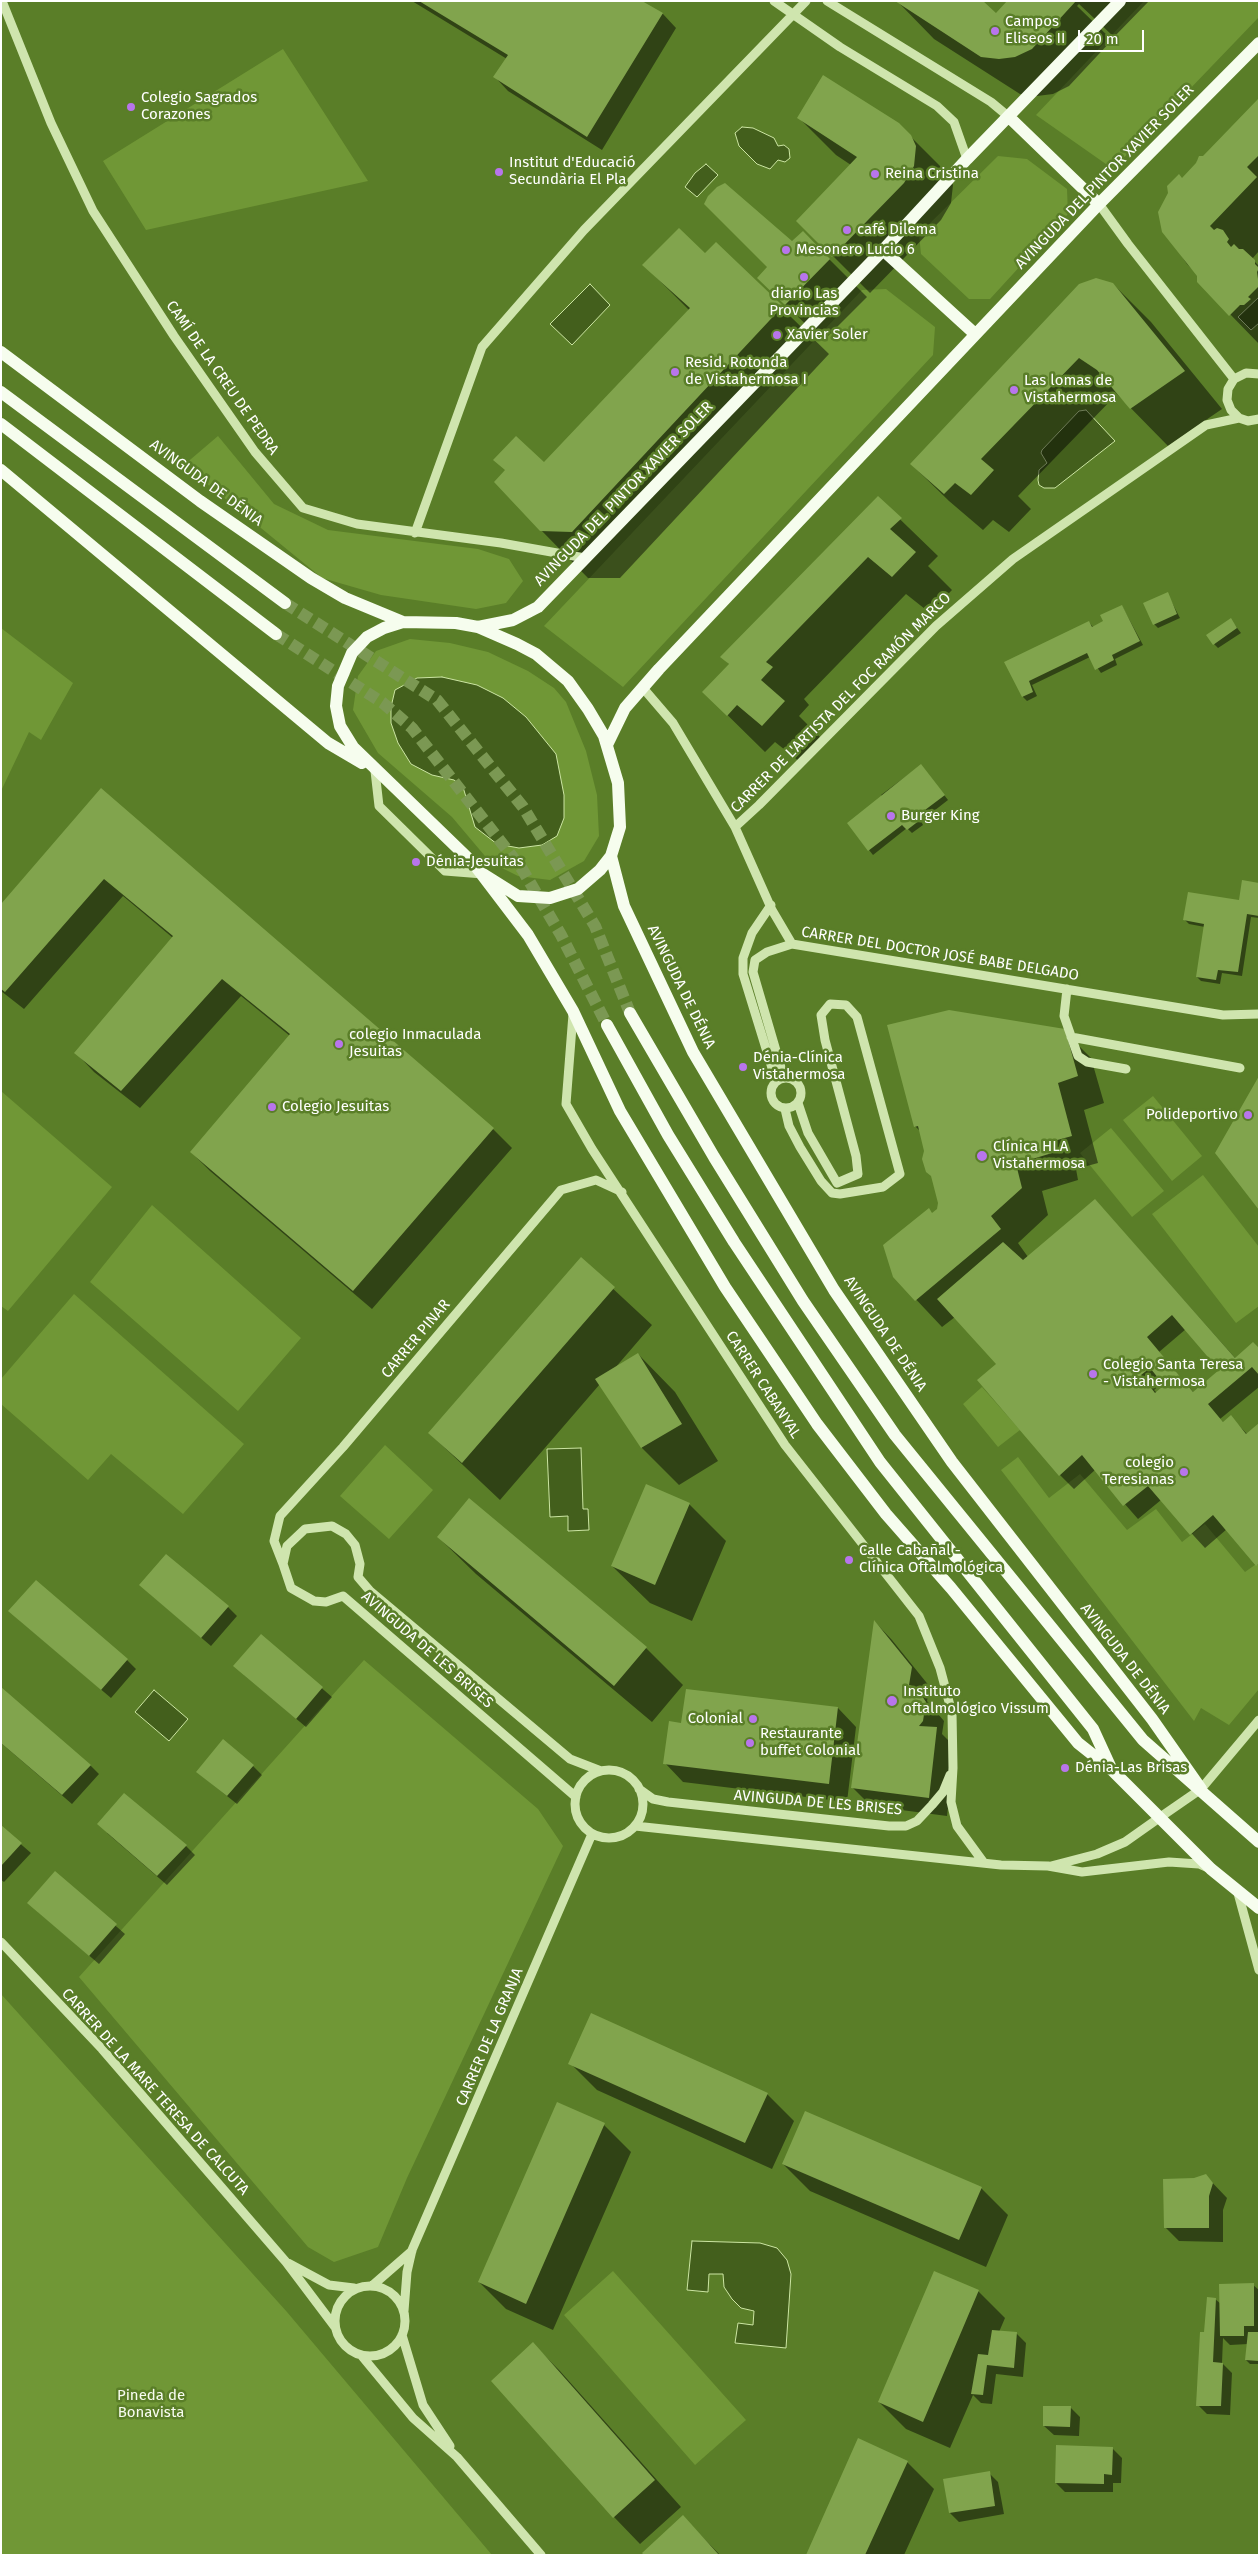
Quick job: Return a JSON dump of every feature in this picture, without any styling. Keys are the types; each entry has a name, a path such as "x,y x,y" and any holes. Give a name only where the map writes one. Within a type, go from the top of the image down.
{"main road":[{"name":"AVINGUDA DEL PINTOR XAVIER SOLER","path":"478,627 514,620 538,608 1120,1"},
{"name":"AVINGUDA DEL PINTOR XAVIER SOLER","path":"607,744 625,708 659,669 1099,204 1259,44"},
{"path":"1009,117 1099,204"},
{"path":"883,250 975,334"},
{"name":"AVINGUDA DE DÉNIA","path":"1,352 200,501 311,578 345,598 403,622"},
{"path":"1,392 285,603"},
{"path":"1,424 276,634"},
{"name":"AVINGUDA DE DÉNIA","path":"1,470 328,743 375,771"},
{"name":"AVINGUDA DE DÉNIA","path":"483,874 518,896 550,898 578,889 600,870 611,856 620,826 618,783 607,744 588,709 568,681 536,654 500,635 478,627 429,621 403,622 367,637 352,654 338,686 336,706 340,726 353,747 375,771 483,874 528,935 573,1011 620,1111 725,1287 817,1424 886,1514 951,1588 1078,1743 1112,1770 1211,1869 1238,1893 1259,1908"},
{"name":"AVINGUDA DE DÉNIA","path":"611,856 624,906 693,1052 834,1290 952,1462 1152,1719 1201,1789"},
{"name":"AVINGUDA DE DÉNIA","path":"630,1013 714,1157 803,1301 895,1436 1143,1740 1201,1789 1259,1842"},
{"name":"AVINGUDA DE DÉNIA","path":"606,1025 668,1135 734,1242 880,1462 1092,1729 1112,1770"}],"street":[{"path":"774,1 840,47 937,106 954,122 967,159"},
{"path":"415,533 482,348 584,230 806,1"},
{"path":"827,1 983,97 1009,117"},
{"name":"CAMÍ DE LA CREU DE PEDRA","path":"2,4 51,123 93,212 174,336 255,452 303,508 357,524 500,543 585,558"},
{"path":"1099,204 1234,379"},
{"path":"1239,418 1231,410 1227,400 1228,389 1234,379 1246,373 1256,371"},
{"name":"CARRER DE L'ARTISTA DEL FOC RAMÓN MARCO","path":"735,826 759,805 936,626 1013,559 1206,425 1239,418 1248,421 1259,419"},
{"name":"CARRER DEL DOCTOR JOSÉ BABE DELGADO","path":"643,688 673,723 735,826 771,905 792,944 1223,1016 1259,1014"},
{"path":"375,771 379,806 446,871 483,874"},
{"path":"771,905 752,933 743,958 743,974 780,1079"},
{"path":"780,1079 753,972 755,960 767,952 792,944"},
{"path":"1067,989 1064,1016 1078,1056 1087,1062 1126,1069"},
{"path":"780,1079 798,1084 801,1093 798,1103 808,1133 837,1183 858,1174 856,1156 825,1040 821,1015 830,1004 846,1005 857,1018 900,1174 883,1187 840,1194 832,1193 821,1181 800,1147 789,1126 785,1109"},
{"name":"CARRER CABANYAL","path":"573,1011 566,1104 592,1149 623,1192 785,1445 919,1616 940,1668 952,1713 953,1768"},
{"path":"1071,1037 1240,1068"},
{"path":"780,1079 770,1090 775,1105 785,1109 798,1103"},
{"name":"CARRER PINAR","path":"283,1564 274,1541 280,1516 343,1447 560,1190 596,1180 623,1192"},
{"name":"AVINGUDA DE LES BRISES","path":"576,1797 343,1596 326,1602 314,1602 292,1588 283,1564 288,1546 305,1529 332,1526 346,1534 356,1545 360,1564 358,1578 370,1592 570,1759 601,1771"},
{"path":"1048,1866 1104,1851 1124,1842 1201,1789 1259,1720"},
{"path":"953,1768 950,1802 957,1826 984,1863"},
{"name":"AVINGUDA DE LES BRISES","path":"639,1789 653,1799 668,1802 889,1826 906,1826 917,1821 943,1792 953,1768"},
{"path":"601,1771 623,1774 632,1780 639,1789 643,1808 635,1826 626,1834 615,1838 603,1838 592,1834 578,1818 576,1797 585,1781 601,1771"},
{"path":"635,1826 984,1863 1048,1866 1082,1872 1169,1862 1199,1864 1211,1869"},
{"name":"CARRER DE LA GRANJA","path":"404,2311 407,2272 412,2250 592,1834"},
{"path":"1238,1893 1259,1970"},
{"name":"CARRER DE LA MARE TERESA DE CALCUTA","path":"1,1942 102,2049 286,2262 334,2327"},
{"name":"CARRER DE LA GRANJA","path":"373,2285 412,2250"},
{"name":"CARRER DE LA MARE TERESA DE CALCUTA","path":"286,2262 329,2285 354,2288"},
{"path":"361,2355 381,2355 397,2344 406,2324 404,2311 393,2293 373,2285 354,2288 338,2304 334,2327 344,2345 361,2355 413,2418 456,2457 541,2555"},
{"path":"402,2335 423,2405 456,2457"}],"green space":[{"path":"1144,1 1259,1 1259,17 1113,169 1036,115"},
{"path":"283,49 368,181 146,230 103,161"},
{"path":"998,156 1027,159 1067,189 1068,214 990,299 969,299 921,254 919,234"},
{"path":"886,289 935,327 933,355 623,687 544,626 862,290"},
{"path":"218,436 274,504 328,530 478,549 509,559 523,581 506,603 476,609 381,595 322,578 184,465"},
{"path":"1,628 73,683 41,740 29,732 1,791"},
{"path":"410,639 450,643 488,652 528,671 554,688 566,702 586,751 597,795 599,836 584,861 550,880 518,876 490,862 452,817 378,753 353,710 358,676 376,651"},
{"path":"1,1091 112,1187 8,1311 1,1306"},
{"path":"1153,1096 1202,1156 1172,1181 1123,1120"},
{"path":"1111,1128 1164,1191 1132,1217 1080,1153"},
{"path":"1203,1175 1259,1247 1259,1306 1236,1323 1152,1214"},
{"path":"152,1205 301,1338 238,1411 90,1282"},
{"path":"74,1294 244,1444 183,1514 111,1454 88,1480 1,1404 1,1379"},
{"path":"982,1387 1020,1430 998,1447 963,1404"},
{"path":"385,1445 433,1490 389,1539 340,1496"},
{"path":"1018,1457 1049,1498 1080,1474 1127,1530 1156,1509 1182,1542 1205,1524 1245,1572 1259,1562 1259,1689 1229,1725 1201,1708 1194,1721 1001,1470"},
{"path":"364,1660 538,1809 563,1846 407,2178 378,2247 334,2262 308,2247 79,1977"},
{"name":"Pineda de Bonavista","path":"1,1994 287,2312 492,2555 1,2555"},
{"path":"613,2271 746,2420 695,2465 564,2315"}],"shaded area":[{"path":"742,127 753,128 774,138 778,146 784,145 789,149 790,158 785,162 778,160 770,169 757,164 739,146 735,133"},
{"path":"706,164 718,175 697,197 685,187 695,173"},
{"path":"590,284 610,305 572,345 550,324"},
{"path":"1259,297 1259,323 1251,330 1238,317"},
{"path":"1086,410 1115,441 1055,488 1044,488 1039,485 1038,480 1039,470 1047,463 1041,453 1042,450 1079,411"},
{"path":"442,677 477,685 503,698 526,717 556,754 564,795 564,818 557,836 542,845 519,848 497,844 475,827 463,787 454,780 432,775 411,764 398,743 391,723 391,707 395,690 417,678"},
{"path":"581,1448 583,1509 588,1509 589,1530 568,1531 568,1516 550,1517 547,1449"},
{"path":"154,1690 188,1719 169,1741 135,1712"},
{"path":"692,2241 760,2243 777,2248 787,2260 791,2274 786,2348 735,2343 738,2323 753,2325 754,2311 741,2308 732,2299 724,2287 723,2274 709,2274 708,2292 687,2290"}],"building":[{"path":"419,1 642,1 663,13 587,137 493,77 508,55"},
{"name":"Campos Eliseos II","path":"895,1 983,1 996,13 1007,1 1076,1 1032,49 1015,57 999,59 981,57"},
{"name":"Reina Cristina","path":"823,75 899,123 911,135 916,146 914,166 904,183 832,257 796,221 857,157 797,118"},
{"path":"1259,98 1259,155 1247,167 1257,177 1210,226 1214,230 1217,228 1223,230 1229,239 1227,242 1231,247 1234,244 1239,249 1243,249 1255,260 1255,264 1259,268 1257,272 1259,286 1248,297 1251,299 1244,305 1240,305 1229,316 1197,282 1197,276 1162,232 1158,212 1168,193 1167,186 1179,174 1182,178 1196,163 1199,156 1203,156"},
{"name":"Mesonero Lucio 6","path":"725,183 792,241 803,231 830,259 785,305 757,278 767,267 704,204 708,196 717,187"},
{"name":"Resid. Rotonda de Vistahermosa I","path":"679,228 705,253 716,242 783,306 572,532 540,531 494,482 505,470 493,460 516,436 544,462 690,308 642,265"},
{"name":"Las lomas de Vistahermosa","path":"1096,278 1113,283 1185,371 1130,409 1097,370 1079,358 981,459 994,470 971,495 955,483 944,494 910,464 1079,284"},
{"path":"878,496 902,518 890,529 916,552 892,577 868,557 766,662 773,667 761,680 785,701 762,726 737,705 727,716 702,692 729,664 720,657"},
{"path":"1168,592 1177,614 1153,625 1143,603"},
{"path":"1122,605 1140,641 1112,655 1114,660 1095,670 1087,653 1029,681 1033,692 1022,697 1004,662 1089,621 1092,627 1103,621 1100,615"},
{"path":"1231,618 1237,628 1213,645 1206,635"},
{"path":"921,764 945,795 917,816 920,820 907,830 902,825 868,851 847,823"},
{"name":"colegio Inmaculada Jesuitas","path":"101,788 494,1128 353,1291 190,1152 290,1034 222,979 121,1091 74,1053 173,936 104,879 5,992 1,989 1,904"},
{"path":"1242,880 1259,883 1259,916 1247,914 1238,972 1218,970 1216,980 1196,977 1204,924 1183,920 1188,892 1239,900"},
{"name":"Clínica HLA Vistahermosa","path":"949,1010 1065,1029 1078,1076 1058,1083 1072,1136 1050,1142 1052,1153 1016,1164 1022,1188 991,1216 1001,1229 915,1301 893,1277 883,1245 929,1208 932,1213 937,1209 938,1203 931,1176 926,1172 922,1159 924,1151 918,1126 914,1127 887,1025"},
{"name":"Polideportivo","path":"1259,1076 1259,1210 1215,1153"},
{"path":"1095,1199 1235,1358 1253,1342 1259,1348 1259,1375 1252,1367 1208,1404 1223,1422 1231,1415 1246,1434 1259,1423 1259,1563 1256,1566 1213,1515 1190,1535 1148,1486 1123,1506 1082,1455 1059,1476 977,1380 996,1364 937,1299 1003,1242 1023,1260","holes":["1172,1315 1219,1370 1193,1392 1147,1337","1150,1368 1164,1385 1155,1393 1141,1375"]},
{"path":"581,1257 615,1287 462,1463 428,1433"},
{"path":"638,1353 682,1424 641,1448 595,1379"},
{"path":"646,1484 690,1503 655,1585 611,1566"},
{"path":"469,1498 647,1647 614,1686 437,1537"},
{"path":"166,1554 229,1606 201,1638 139,1585"},
{"path":"36,1580 128,1659 101,1690 8,1611"},
{"name":"Instituto oftalmológico Vissum","path":"874,1620 912,1667 909,1685 916,1687 926,1702 923,1721 919,1726 937,1727 929,1798 851,1788"},
{"path":"261,1634 323,1687 296,1719 233,1666"},
{"path":"1,1687 91,1765 62,1795 1,1743"},
{"name":"Restaurante buffet Colonial","path":"686,1689 838,1707 829,1784 663,1764 669,1721 681,1723"},
{"path":"223,1739 254,1765 227,1796 196,1772"},
{"path":"124,1793 187,1845 157,1876 97,1824"},
{"path":"1,1825 22,1843 1,1866"},
{"path":"55,1871 117,1924 89,1956 27,1903"},
{"path":"591,2013 768,2093 745,2143 568,2064"},
{"path":"557,2102 605,2123 526,2304 478,2282"},
{"path":"805,2111 982,2187 959,2240 782,2164"},
{"path":"1206,2174 1213,2183 1209,2196 1209,2228 1164,2228 1163,2179 1194,2178"},
{"path":"934,2271 979,2290 923,2422 878,2402"},
{"path":"1254,2283 1254,2326 1244,2326 1244,2336 1220,2336 1219,2284"},
{"path":"1207,2297 1216,2298 1213,2362 1223,2363 1221,2406 1196,2406 1200,2332 1204,2332"},
{"path":"992,2330 1017,2332 1014,2368 987,2365 983,2395 971,2394 978,2354 988,2355"},
{"path":"1248,2332 1259,2332 1259,2361 1245,2360"},
{"path":"533,2342 655,2480 613,2518 491,2381"},
{"path":"1043,2406 1071,2406 1070,2427 1043,2426"},
{"path":"858,2438 908,2461 865,2555 806,2555"},
{"path":"1056,2445 1113,2447 1112,2475 1104,2474 1104,2484 1055,2483"},
{"path":"990,2471 995,2506 949,2513 943,2479"},
{"path":"683,2515 719,2555 644,2555 642,2553"}],"tunnel":[{"path":"285,603 437,700 523,807 595,926 630,1013"},
{"path":"276,634 383,703 412,728 522,869 561,935 607,1025"}],"place":[{"name":"Campos Eliseos II","path":"995,31"},
{"name":"Colegio Sagrados Corazones","path":"131,107"},
{"name":"Institut d'Educació Secundària El Pla","path":"499,172"},
{"name":"Reina Cristina","path":"875,174"},
{"name":"café Dilema","path":"847,230"},
{"name":"Mesonero Lucio 6","path":"786,250"},
{"name":"diario Las Provincias","path":"804,277"},
{"name":"Xavier Soler","path":"777,335"},
{"name":"Resid. Rotonda de Vistahermosa I","path":"675,372"},
{"name":"Las lomas de Vistahermosa","path":"1014,390"},
{"name":"Burger King","path":"891,816"},
{"name":"Dénia-Jesuitas","path":"416,862"},
{"name":"colegio Inmaculada Jesuitas","path":"339,1044"},
{"name":"Dénia-Clínica Vistahermosa","path":"743,1067"},
{"name":"Colegio Jesuitas","path":"272,1107"},
{"name":"Polideportivo","path":"1248,1115"},
{"name":"Clínica HLA Vistahermosa","path":"982,1156"},
{"name":"Colegio Santa Teresa - Vistahermosa","path":"1093,1374"},
{"name":"colegio Teresianas","path":"1184,1472"},
{"name":"Calle Cabañal - Clínica Oftalmológica","path":"849,1560"},
{"name":"Instituto oftalmológico Vissum","path":"892,1701"},
{"name":"Colonial","path":"753,1719"},
{"name":"Restaurante buffet Colonial","path":"750,1743"},
{"name":"Dénia-Las Brisas","path":"1065,1768"}]}
